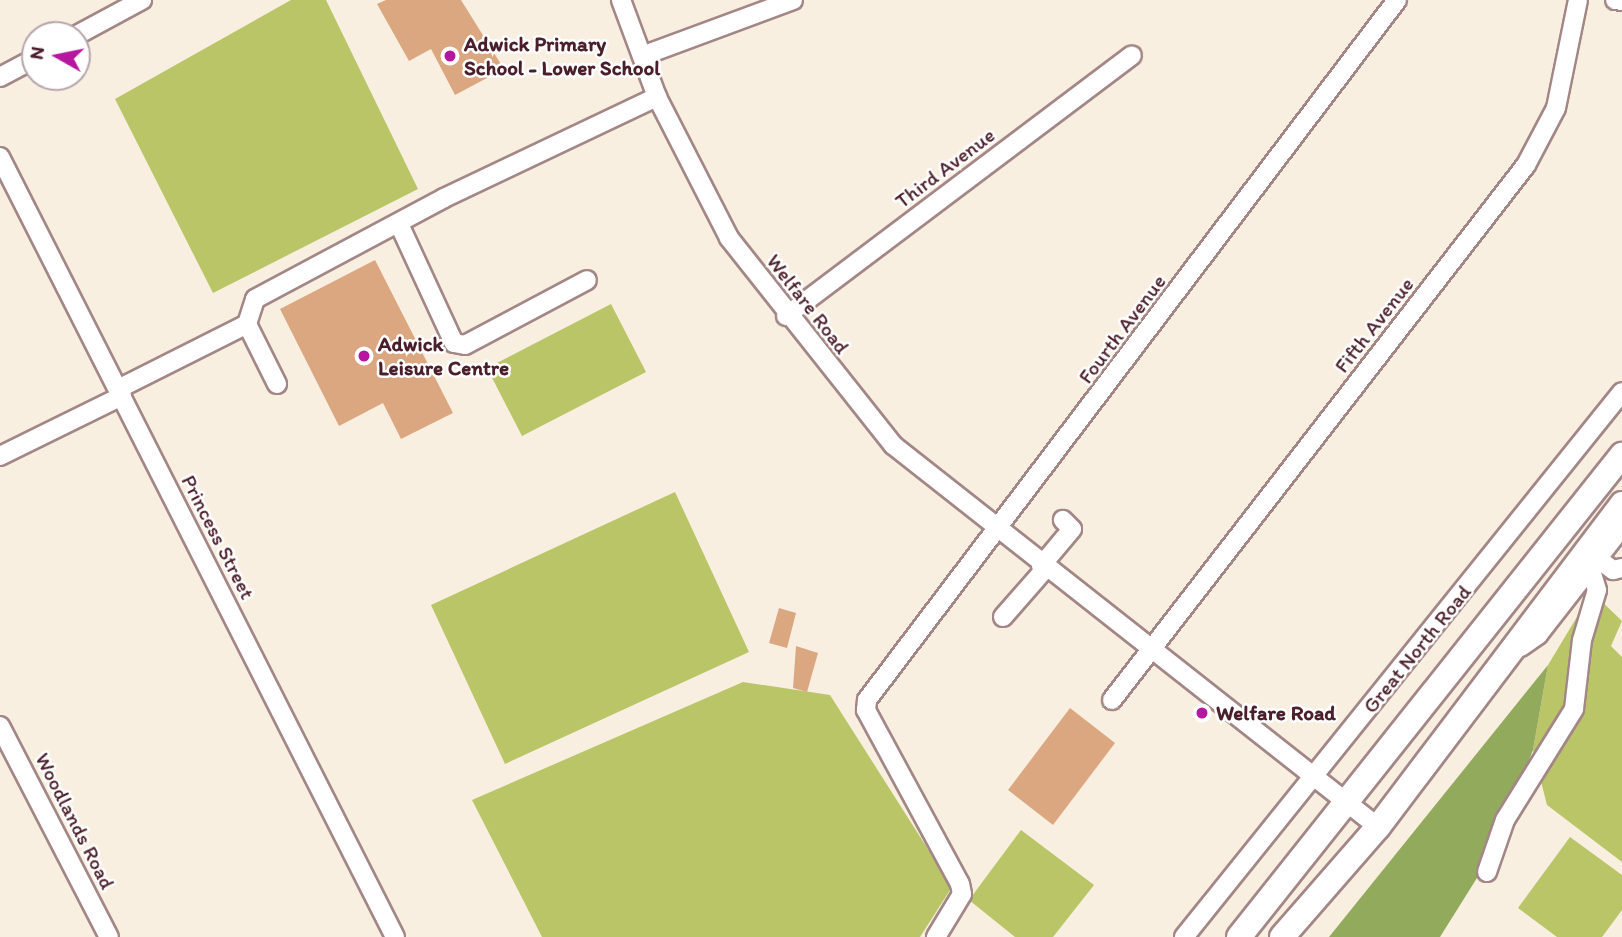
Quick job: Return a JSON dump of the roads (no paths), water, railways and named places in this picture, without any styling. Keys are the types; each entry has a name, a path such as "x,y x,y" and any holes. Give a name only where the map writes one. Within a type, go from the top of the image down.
{"highway":[{"name":"Great North Road","path":"1239,937 1348,804 1622,455"},
{"path":"1282,937 1378,827 1622,504"}],"street":[{"path":"91,27 142,0"},
{"name":"Welfare Road","path":"621,0 657,97 729,238 786,316 893,446 998,533 1378,827"},
{"path":"642,56 793,0"},
{"name":"Fourth Avenue","path":"936,937 962,894 960,884 866,710 878,682 998,533 1397,0"},
{"name":"Fifth Avenue","path":"1112,700 1526,165 1556,108 1578,0"},
{"path":"1615,0 1622,1"},
{"name":"Third Avenue","path":"786,316 1132,55"},
{"path":"0,77 21,66"},
{"path":"0,456 247,324 255,299 553,143 657,97"},
{"name":"Princess Street","path":"0,157 395,937"},
{"path":"399,224 454,343 465,345 587,280"},
{"path":"247,324 277,384"},
{"name":"Great North Road","path":"1184,937 1622,392"},
{"path":"1003,617 1072,529 1063,520"},
{"path":"1512,653 1538,635 1622,527"},
{"path":"1595,564 1613,570 1622,568"},
{"path":"1487,872 1506,820 1574,709 1582,640 1597,590 1595,564"},
{"name":"Woodlands Road","path":"0,726 109,937"}],"place":[{"name":"Adwick Primary School - Lower School","path":"450,56"},
{"name":"Adwick Leisure Centre","path":"364,356"},
{"name":"Welfare Road","path":"1202,713"}]}
